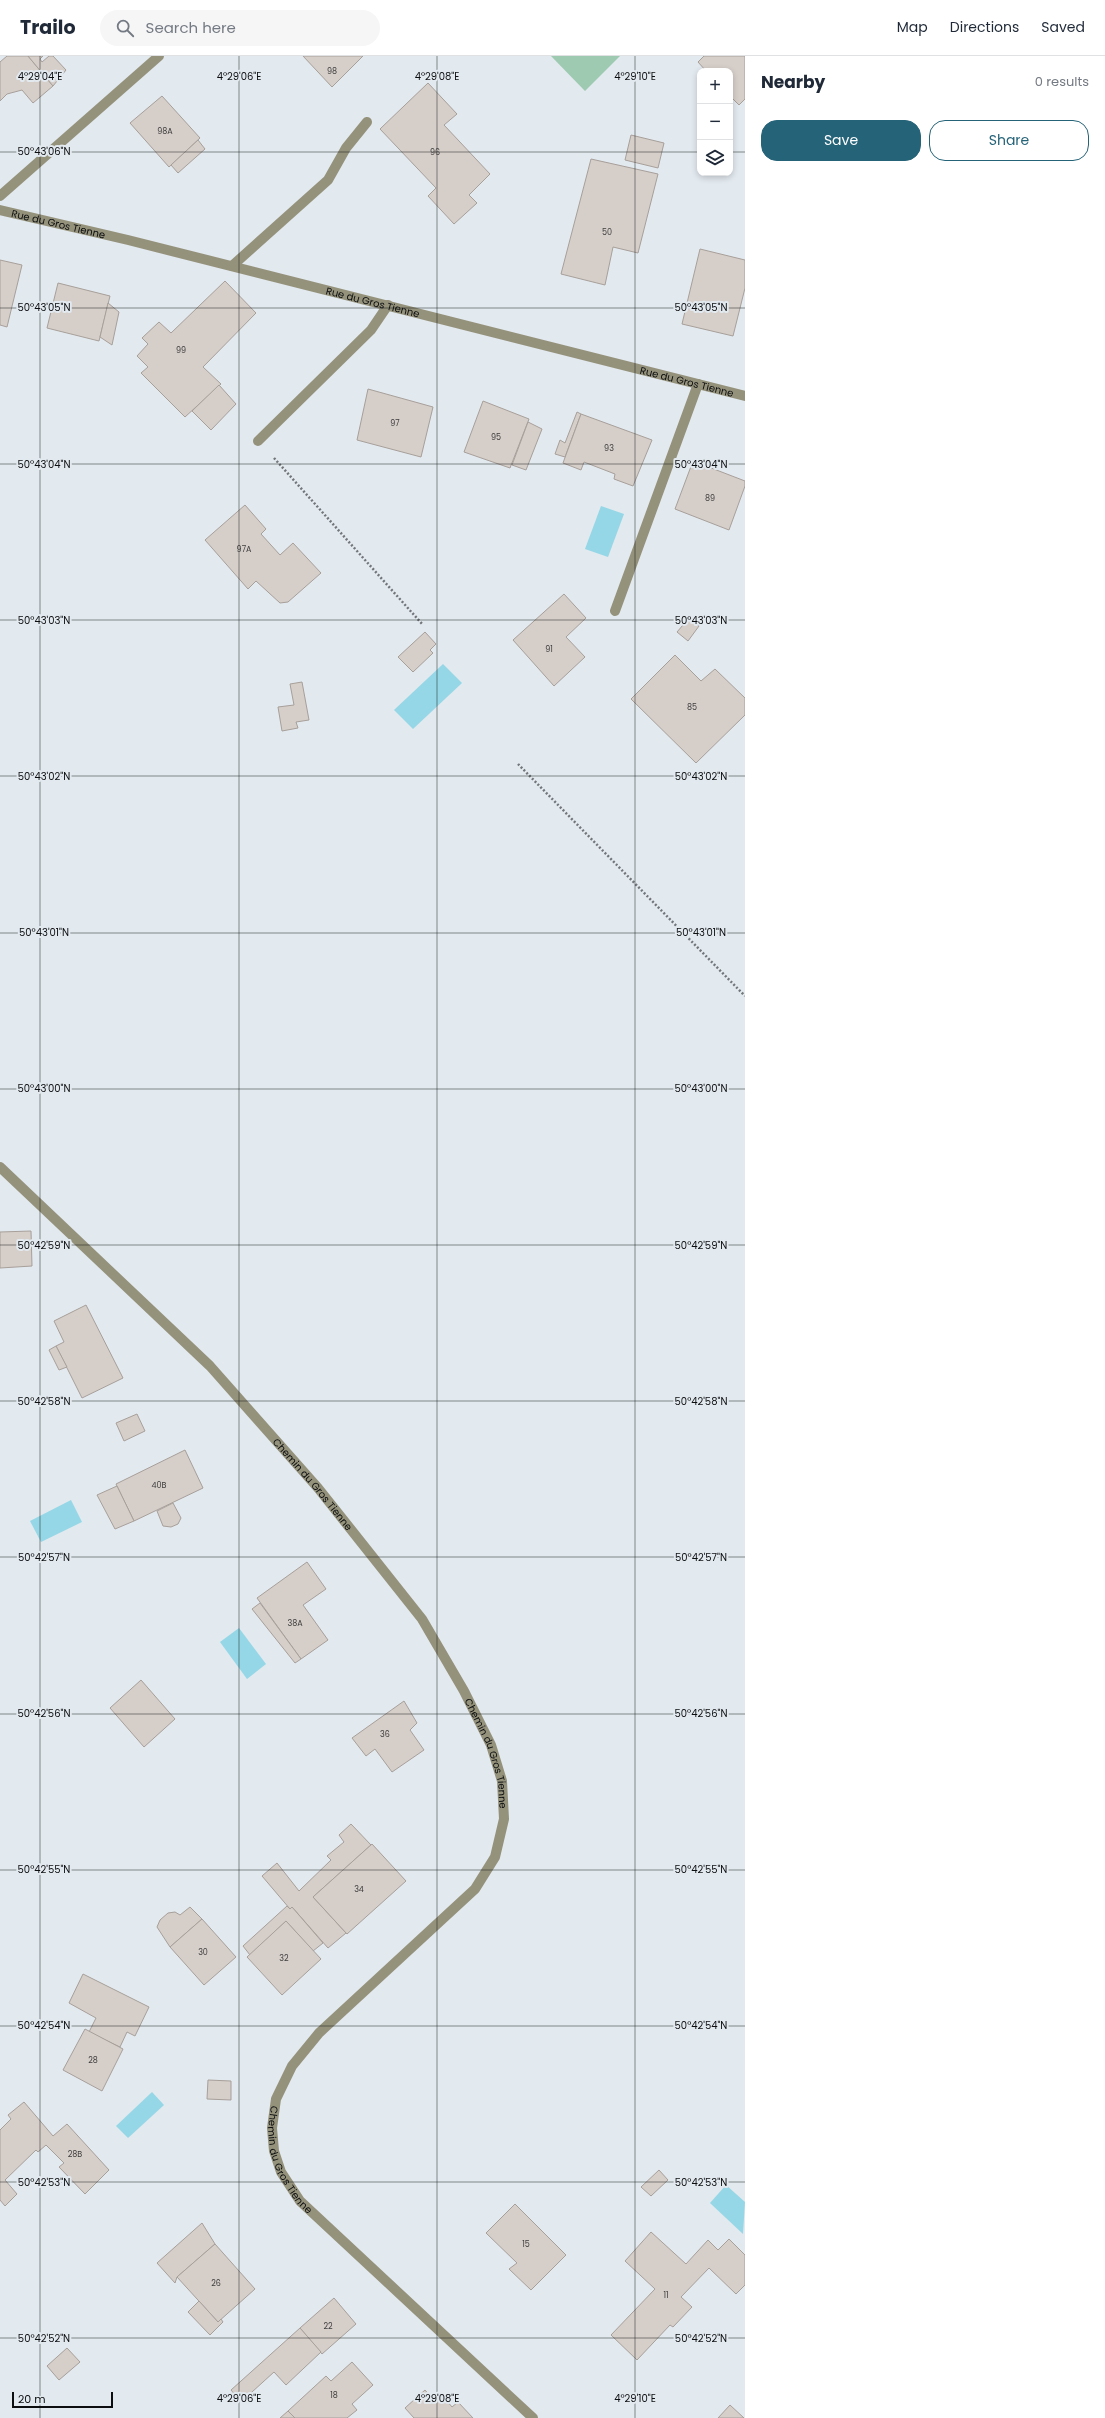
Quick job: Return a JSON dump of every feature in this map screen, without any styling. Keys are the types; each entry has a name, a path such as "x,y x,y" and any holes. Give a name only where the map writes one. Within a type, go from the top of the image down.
{"street":[{"path":"0,196 159,56"},
{"path":"232,266 328,180 346,148 367,122"},
{"name":"Rue du Gros Tienne","path":"0,210 232,266 745,396"},
{"path":"258,441 370,330 388,305"},
{"path":"615,611 698,384"},
{"name":"Chemin du Gros Tienne","path":"0,1167 210,1366 318,1488 422,1619 464,1691 491,1745 502,1781 504,1819 496,1857 476,1889 320,2033 301,2055 292,2066 276,2099 272,2128 274,2151 281,2172 300,2201 533,2418"}],"path":[{"path":"258,441 423,625"},
{"path":"518,764 745,996"}],"green space":[{"path":"551,56 620,56 585,91"}],"water":[{"path":"601,506 624,514 608,557 585,549"},
{"path":"443,664 462,683 413,729 394,710"},
{"path":"71,1500 82,1522 41,1542 30,1521"},
{"path":"239,1628 266,1664 247,1679 220,1642"},
{"path":"152,2092 164,2105 128,2138 116,2126"},
{"path":"726,2185 745,2202 743,2234 710,2203"}],"building":[{"path":"7,56 28,56 53,86 33,103 22,90 7,94 0,101 0,62"},
{"path":"28,56 43,56 40,59 42,62 49,56 53,56 66,70 53,86"},
{"path":"303,56 363,56 332,87"},
{"path":"704,56 745,56 745,99 739,105 733,99 733,68 703,68 698,62"},
{"path":"428,83 457,114 444,125 490,174 469,195 477,203 454,224 428,196 436,188 380,129"},
{"path":"162,96 200,138 169,167 130,123"},
{"path":"631,135 664,143 658,168 625,160"},
{"path":"198,140 205,149 178,173 171,165"},
{"path":"591,159 658,174 638,253 613,247 605,285 561,274"},
{"path":"700,249 745,260 745,288 733,336 682,324"},
{"path":"0,260 22,265 7,327 0,325"},
{"path":"225,281 256,313 203,367 221,384 185,417 141,373 148,367 137,356 148,344 142,338 159,322 171,333"},
{"path":"58,283 110,296 99,341 47,328"},
{"path":"108,303 119,312 112,345 100,337"},
{"path":"219,385 236,404 211,430 192,411"},
{"path":"368,389 433,407 421,457 357,440"},
{"path":"483,401 529,419 510,468 464,452"},
{"path":"577,412 581,414 565,457 555,454 560,440 565,443"},
{"path":"581,414 652,440 633,486 614,479 615,474 584,462 581,470 563,463"},
{"path":"528,422 542,429 526,470 512,465"},
{"path":"693,461 745,481 745,486 729,530 675,509"},
{"path":"245,505 266,529 261,534 280,555 293,543 321,573 288,602 280,603 256,581 248,589 205,540"},
{"path":"564,594 586,618 566,637 585,657 554,686 513,640"},
{"path":"689,618 699,626 688,641 677,632"},
{"path":"425,632 436,644 430,650 433,653 413,672 398,657"},
{"path":"675,655 701,681 715,669 745,698 745,715 696,763 631,699"},
{"path":"302,682 309,720 296,722 298,728 282,731 278,707 294,705 290,684"},
{"path":"31,1231 32,1266 0,1268 0,1232"},
{"path":"86,1305 123,1378 82,1398 56,1346 64,1342 54,1321"},
{"path":"56,1346 67,1367 59,1370 49,1350"},
{"path":"137,1414 145,1431 124,1441 116,1423"},
{"path":"185,1450 203,1488 134,1521 116,1484"},
{"path":"117,1486 134,1521 115,1529 97,1495"},
{"path":"173,1503 181,1518 178,1524 171,1527 163,1526 157,1511"},
{"path":"307,1562 326,1589 303,1605 328,1640 301,1659 257,1598"},
{"path":"260,1603 301,1659 295,1663 252,1609"},
{"path":"141,1680 175,1719 144,1747 110,1708"},
{"path":"404,1701 417,1723 410,1730 424,1750 392,1772 375,1749 366,1756 352,1738"},
{"path":"351,1824 371,1845 313,1897 346,1933 328,1948 292,1907 290,1909 262,1876 277,1863 299,1891 331,1860 327,1856 344,1842 339,1835"},
{"path":"372,1844 406,1881 347,1934 313,1897"},
{"path":"287,1906 290,1909 292,1907 323,1943 313,1951 286,1921 250,1955 243,1946"},
{"path":"190,1907 202,1919 170,1947 157,1927 160,1920 168,1913 175,1912 180,1915"},
{"path":"202,1919 236,1957 204,1985 170,1947"},
{"path":"286,1921 321,1959 282,1995 247,1957"},
{"path":"83,1974 149,2007 135,2036 127,2032 120,2047 89,2032 96,2018 69,2003"},
{"path":"85,2029 123,2049 102,2091 63,2070"},
{"path":"208,2080 231,2081 231,2100 207,2099"},
{"path":"24,2102 53,2136 67,2124 109,2170 85,2194 59,2167 64,2163 46,2145 38,2152 36,2150 5,2180 17,2194 5,2206 0,2200 0,2130 11,2119 8,2115"},
{"path":"659,2170 668,2180 651,2196 641,2187"},
{"path":"515,2204 566,2255 531,2290 509,2269 517,2263 486,2233"},
{"path":"202,2223 215,2244 177,2277 175,2283 157,2263"},
{"path":"651,2232 686,2264 708,2240 718,2250 729,2239 745,2255 745,2285 736,2294 709,2268 681,2297 692,2307 673,2327 670,2325 637,2360 611,2335 655,2289 625,2261"},
{"path":"215,2244 255,2289 218,2322 177,2277"},
{"path":"334,2298 356,2324 322,2354 300,2328"},
{"path":"199,2301 218,2322 221,2319 223,2322 210,2335 188,2312"},
{"path":"300,2328 321,2352 286,2385 274,2372 241,2402 231,2390"},
{"path":"67,2348 80,2362 59,2380 47,2366"},
{"path":"352,2362 373,2385 352,2404 357,2410 347,2418 295,2418 288,2411 326,2376 331,2381"},
{"path":"425,2390 435,2402 442,2395 452,2407 458,2402 473,2418 414,2418 405,2408"},
{"path":"730,2405 744,2418 718,2418"},
{"path":"288,2411 295,2418 280,2418"}]}
